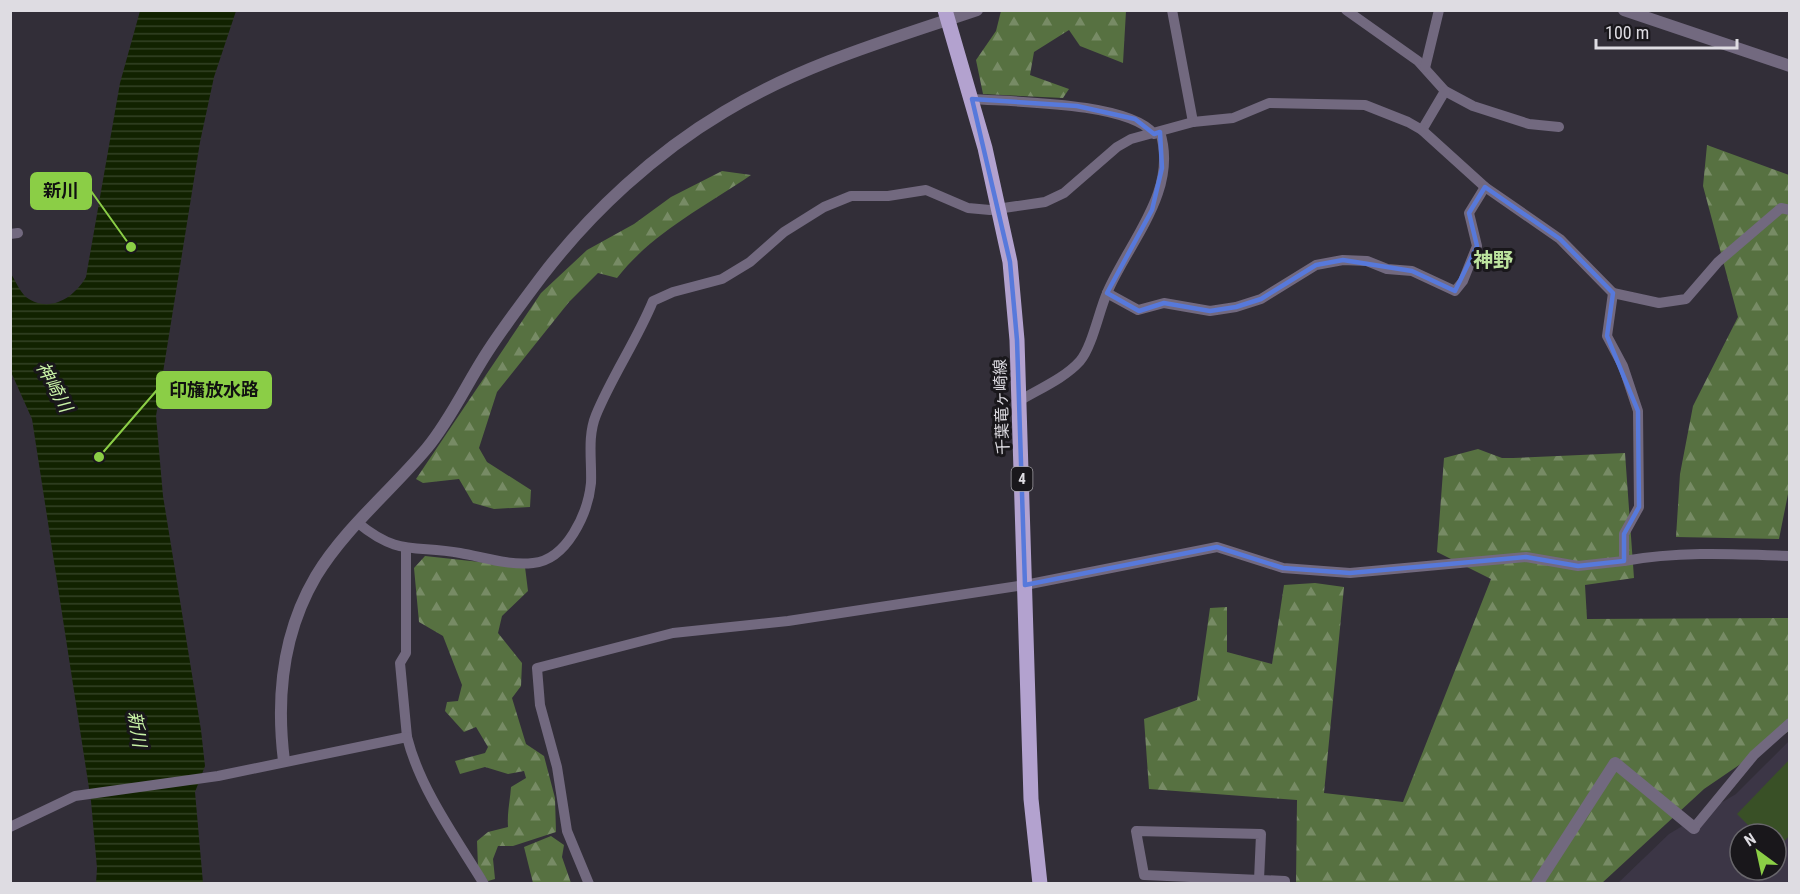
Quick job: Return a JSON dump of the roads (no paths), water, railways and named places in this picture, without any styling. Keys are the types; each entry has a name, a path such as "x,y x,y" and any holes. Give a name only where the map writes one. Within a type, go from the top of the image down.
{"main road":[{"name":"千葉竜ヶ崎線","path":"946,15 972,99 1000,210 1010,262 1017,340 1031,799 1040,884"}],"street":[{"path":"284,761 282,690 286,650 293,628 317,574 358,523 428,447 488,352 543,274 585,226 650,166 724,111 783,81 946,15 977,10"},
{"path":"1172,10 1193,122"},
{"path":"1346,10 1378,31 1425,68 1445,91 1473,106 1518,120 1559,127"},
{"path":"1425,68 1439,10"},
{"path":"1624,10 1790,66"},
{"path":"1422,130 1445,91"},
{"path":"972,99 1077,106 1135,119 1157,133 1164,145 1162,168 1152,210 1107,293 1084,357 1079,363 1019,401"},
{"path":"358,523 378,539 406,548 441,549 532,564 557,552 577,526 587,506 595,417 653,301 673,292 722,279 750,262 784,232 824,207 851,196 888,196 926,190 968,207 1000,210 1045,202 1064,193 1117,147 1131,140 1193,122 1233,118 1269,103 1365,105 1382,110 1422,130 1485,187 1560,239 1613,293 1659,303 1686,299 1718,262 1781,208 1790,210"},
{"path":"1107,293 1138,310 1164,303 1210,311 1261,298 1316,265 1343,260 1367,261 1387,269 1412,271 1455,291 1463,281 1477,246 1469,213 1485,187"},
{"path":"1613,293 1607,336 1623,366 1638,411 1639,507 1624,534 1624,561"},
{"path":"589,884 567,831 557,767 540,705 537,668 673,633 788,621 1025,585 1217,547 1283,568 1350,573 1526,557 1578,566 1659,555 1790,556"},
{"path":"406,548 406,653 400,663 407,737 415,760 435,800 484,884"},
{"path":"1538,884 1615,763 1695,828 1754,755 1790,723"},
{"path":"10,827 75,796 218,776 407,737"},
{"path":"1259,880 1261,834 1136,831 1145,879 1259,880 1285,881 1285,884"}],"water":[{"name":"神崎川","path":"140,11 236,11 214,77 200,142 156,416 163,496 205,766 195,792 203,883 96,883 97,868 91,801 32,419 11,372 10,272 26,297 43,304 52,304 68,297 86,277 120,83"}],"place":[{"name":"新川","path":"131,247"},
{"name":"印旛放水路","path":"99,457"}],"district":[{"name":"神野","path":"1493,260"}]}
